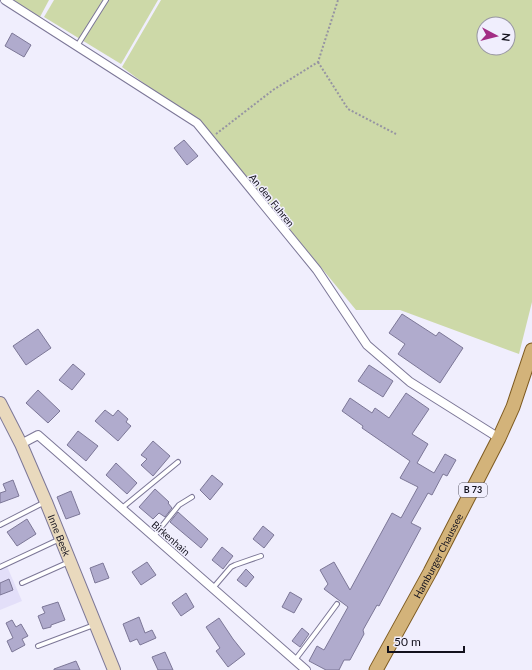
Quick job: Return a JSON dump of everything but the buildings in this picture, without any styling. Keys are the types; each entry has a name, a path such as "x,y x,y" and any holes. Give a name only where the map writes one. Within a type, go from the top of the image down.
{"main road":[{"name":"Hamburger Chaussee","path":"376,670 430,572 499,438 513,407 532,350"}],"street":[{"name":"An den Fuhren","path":"5,0 197,123 317,270 367,345 410,382 499,438"},
{"name":"Inne Beek","path":"0,403 21,444 46,502 114,670"},
{"name":"Birkenhain","path":"21,444 38,435 306,670"}],"lane":[{"path":"77,46 106,0"},
{"path":"122,508 178,462"},
{"path":"154,536 179,505 192,497"},
{"path":"0,525 46,502"},
{"path":"0,567 60,539"},
{"path":"213,588 231,567 261,556"},
{"path":"22,583 70,562"},
{"path":"295,660 337,604"},
{"path":"38,646 96,624"}],"path":[{"path":"210,139 273,90 318,62 338,0"},
{"path":"318,62 348,109 396,134"}],"shaded area":[{"path":"6,564 22,601 0,610 0,567"}],"green space":[{"path":"13,0 49,0 40,17"},
{"path":"54,0 158,0 121,64 44,17"},
{"path":"161,0 532,0 532,302 519,354 400,310 356,310 212,134 122,67"}]}
